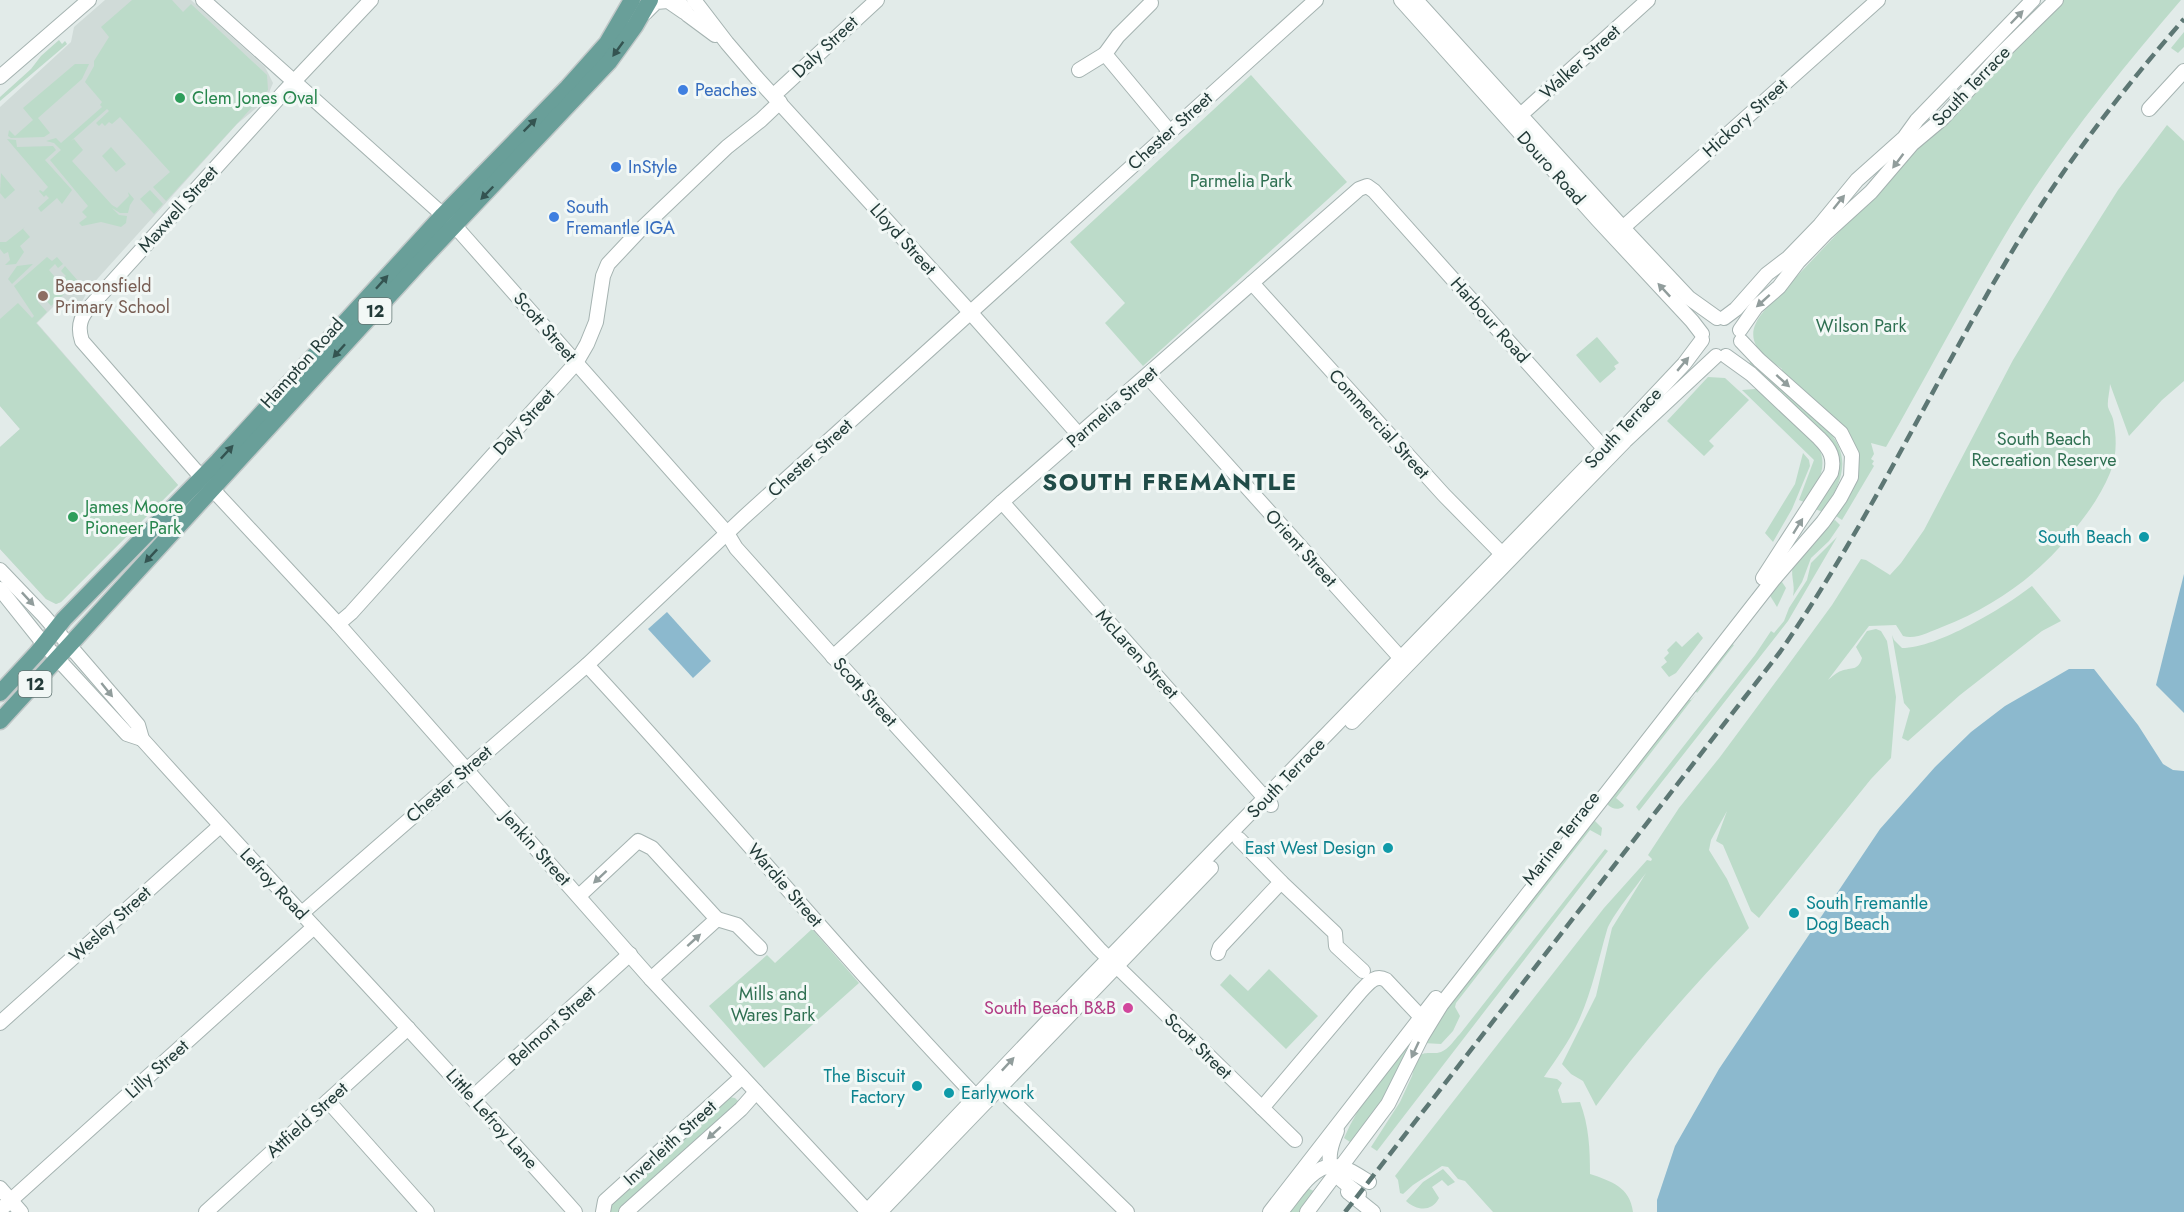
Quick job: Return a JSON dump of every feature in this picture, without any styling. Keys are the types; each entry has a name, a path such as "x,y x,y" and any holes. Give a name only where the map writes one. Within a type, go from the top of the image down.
{"main road":[{"name":"Hampton Road","path":"449,221 607,43 632,0"},
{"name":"Hampton Road","path":"0,721 64,652 329,342 609,62 650,0"},
{"name":"Hampton Road","path":"0,693 55,629 207,483"}],"street":[{"name":"Scott Street","path":"203,0 449,221 727,533 736,548 833,657 1114,963 1295,1140"},
{"name":"Maxwell Street","path":"207,483 85,346 80,335 80,322 87,310 294,81 371,0"},
{"path":"678,0 688,15"},
{"path":"694,0 727,43"},
{"name":"Daly Street","path":"338,624 351,613 576,363 596,322 603,276 608,264 727,147 761,120 777,99 877,0"},
{"name":"Chester Street","path":"302,913 587,665 727,533 1316,0"},
{"name":"Walker Street","path":"1515,120 1648,0"},
{"name":"Hickory Street","path":"1618,232 1878,0"},
{"name":"South Terrace","path":"1720,318 1736,309 1767,274 1788,258 1820,225 1857,180 1904,138 1917,120 2033,0"},
{"name":"South Terrace","path":"1740,336 1756,307 1779,287 1798,262 1848,219 1912,144 1943,118 2001,54 2056,0"},
{"path":"640,17 656,2 668,1 727,43"},
{"name":"Douro Road","path":"1409,1 1618,232 1702,337"},
{"path":"0,77 84,2"},
{"path":"1079,69 1105,54 1118,36 1151,3"},
{"name":"Lloyd Street","path":"727,43 1079,435"},
{"path":"1105,54 1170,132"},
{"path":"2149,109 2184,71"},
{"name":"Parmelia Street","path":"833,657 1002,502 1359,189 1368,186"},
{"name":"Harbour Road","path":"1368,186 1608,452"},
{"name":"Douro Road","path":"1618,232 1689,298 1720,318"},
{"name":"Commercial Street","path":"1252,283 1444,495 1506,558"},
{"path":"1720,318 1734,322 1740,336 1736,351 1721,356 1707,350 1702,337 1706,324 1720,318"},
{"name":"Marine Terrace","path":"1307,1212 1324,1192 1336,1170 1388,1104 1422,1036 1441,1005 1773,580 1823,522 1851,477 1852,455 1841,433 1759,360 1740,336"},
{"name":"South Terrace","path":"870,1212 996,1085 1608,452 1684,364 1702,337"},
{"name":"South Terrace","path":"1608,452 1721,356"},
{"name":"Marine Terrace","path":"1270,1212 1421,1017 1596,805 1682,685 1777,560 1831,473 1833,463 1831,454 1819,438 1751,374 1721,356"},
{"name":"Orient Street","path":"1147,376 1404,661"},
{"name":"Jenkin Street","path":"207,483 338,624 651,979 870,1212"},
{"name":"McLaren Street","path":"1002,502 1268,802"},
{"name":"Lefroy Road","path":"0,570 55,629 64,652"},
{"name":"Lefroy Road","path":"0,590 44,643 64,652 138,725 142,739 408,1028"},
{"name":"Wardie Street","path":"587,665 980,1101"},
{"name":"South Terrace","path":"1114,963 1239,839 1268,802"},
{"name":"Wesley Street","path":"0,1023 220,826"},
{"path":"1239,839 1335,933 1336,946 1363,970"},
{"path":"579,896 638,841 652,848 717,919 737,926 760,948"},
{"path":"1218,953 1220,947 1281,882"},
{"path":"651,979 717,919"},
{"name":"Lilly Street","path":"0,1210 314,927"},
{"name":"Belmont Street","path":"473,1097 630,954"},
{"path":"1262,1108 1361,991 1375,978 1381,977 1386,980 1421,1017"},
{"name":"Little Lefroy Lane","path":"408,1028 575,1212"},
{"name":"Attfield Street","path":"206,1212 408,1028"},
{"name":"Inverleith Street","path":"603,1212 605,1201 742,1077"},
{"path":"996,1085 1127,1212"},
{"name":"Inverleith Street","path":"626,1212 741,1109 756,1092"},
{"path":"328,1101 427,1212"},
{"path":"1281,1212 1317,1171 1336,1170 1369,1182 1359,1168 1359,1156 1386,1118 1388,1104"},
{"path":"1346,1113 1333,1140 1336,1170 1359,1194"},
{"path":"1324,1192 1334,1187 1340,1188 1373,1212"},
{"path":"0,1188 21,1212"}],"shaded area":[{"name":"Beaconsfield Primary School","path":"105,0 191,0 265,67 273,83 266,100 237,124 90,287 79,307 72,310 54,306 37,323 178,485 61,602 56,604 46,599 0,549 0,447 20,429 0,406 0,107 71,42 74,27"}],"green space":[{"name":"Clem Jones Oval","path":"132,0 172,0 183,12 191,4 267,75 268,90 166,201 153,187 170,172 120,117 112,124 109,122 105,126 102,123 99,126 96,123 109,111 107,109 71,141 74,139 83,150 72,161 112,205 117,208 129,196 128,192 134,199 128,213 120,213 112,208 119,215 127,216 126,223 121,227 101,222 82,226 79,223 87,217 82,212 88,206 50,160 61,150 54,143 46,141 56,138 61,143 102,107 100,105 102,102 85,82 94,66 94,61 109,37 101,27"},
{"name":"Wilson Park","path":"2059,0 2181,0 2092,109 2030,195 1979,280 1886,447 1871,443 1874,454 1871,459 1874,461 1872,464 1874,466 1842,520 1836,516 1855,480 1857,456 1782,372 1782,369 1759,350 1754,339 1755,324 1770,305"},
{"path":"2184,32 2184,47 2178,53 2171,48"},
{"path":"59,40 62,44 65,41 67,44 0,101 0,97"},
{"path":"75,64 89,64 82,79 38,118 50,133 44,137 11,138 8,136 9,130 15,136 33,120 23,108"},
{"name":"Parmelia Park","path":"1251,75 1347,182 1143,366 1105,323 1125,303 1070,242"},
{"name":"South Beach Recreation Reserve","path":"2167,125 2184,141 2184,381 2162,400 2129,436 2110,384 2108,407 2113,419 2116,447 2107,479 2090,509 2068,538 2053,555 2020,584 1983,608 1918,636 1903,636 1896,625 1869,626 1828,680 1839,672 1859,665 1862,658 1856,647 1867,631 1876,629 1881,631 1887,641 1896,697 1891,758 1871,779 1759,918 1751,911 1723,845 1716,841 1727,811 1711,840 1709,850 1727,879 1749,928 1669,1015 1596,1106 1583,1081 1571,1074 1562,1064 1596,996 1612,928 1646,873 1609,924 1583,1011 1571,1036 1544,1077 1557,1079 1562,1083 1558,1090 1562,1103 1580,1102 1588,1138 1590,1174 1624,1191 1633,1212 1493,1212 1465,1181 1458,1179 1448,1167 1442,1166 1403,1194 1400,1193 1395,1176 1604,908 1647,860 1651,861 1648,855 1679,808 1786,668 1832,605 1861,559 1890,575 1901,563 1924,530 2013,360 2065,274 2118,190"},
{"path":"7,139 16,140 17,147 53,146 56,150 45,160 72,190 62,204 57,198 41,212 38,208 49,198 46,195 44,197 39,191 43,192 48,187"},
{"path":"111,147 126,164 116,172 102,156"},
{"path":"1,173 15,190 5,199 0,193"},
{"path":"150,190 163,204 154,214 140,199"},
{"path":"25,227 23,229 30,237 20,246 24,252 16,264 5,265 10,260 8,252 4,254 0,249 0,242 6,242"},
{"name":"James Moore Pioneer Park","path":"47,257 52,261 57,257 63,264 58,268 55,264 49,270 59,282 66,276 61,271 65,266 85,289 70,289 51,306 46,300 38,300 47,312 36,323 178,485 61,602 56,604 46,599 0,549 0,447 20,429 0,406 0,319 18,303 32,318 34,316 14,286"},
{"path":"33,264 12,284 8,279 17,266"},
{"path":"1597,337 1619,363 1614,366 1616,369 1600,383 1576,355"},
{"path":"1751,361 1827,429 1840,450 1842,470 1835,490 1823,512 1815,509 1838,465 1747,366"},
{"path":"1708,377 1725,378 1749,400 1709,441 1714,446 1704,456 1667,421"},
{"path":"1742,390 1760,390 1818,446 1822,468 1814,489 1804,502 1799,500 1814,460"},
{"path":"1803,453 1809,460 1810,466 1792,509 1773,542 1765,533 1795,484"},
{"path":"1835,520 1840,525 1829,541 1811,558 1802,582 1793,596 1794,563"},
{"path":"1837,537 1788,621 1639,811 1636,807 1755,655 1771,631 1774,633 1784,621 1789,608 1807,580 1811,563"},
{"path":"1780,579 1786,588 1777,607 1769,594"},
{"path":"2032,586 2061,621 2042,631 1960,695 1908,741 1902,738 1910,710 1904,703 1892,635 1902,648 1933,641 1988,615"},
{"path":"1698,632 1703,638 1676,673 1669,677 1661,667 1667,662 1664,658 1669,653 1667,650 1676,641 1682,647"},
{"path":"1732,644 1734,645 1697,693 1695,690"},
{"path":"1697,693 1616,798 1624,805 1623,807 1617,809 1608,805 1608,798 1687,699 1691,700"},
{"path":"1595,821 1602,828 1601,836 1590,830 1456,1003 1455,1007 1460,1016 1453,1031 1441,1044 1423,1043 1431,1027 1591,822"},
{"path":"1605,849 1608,851 1377,1151 1371,1147 1400,1102 1412,1076 1417,1057 1441,1052 1451,1044"},
{"name":"Mills and Wares Park","path":"812,929 859,983 764,1068 709,1006 767,955 775,963"},
{"path":"1269,969 1318,1016 1286,1049 1220,985 1230,974 1248,991"},
{"path":"1409,1044 1390,1091 1350,1142 1344,1138 1364,1100"},
{"path":"729,1097 735,1098 738,1105 621,1212 607,1212 607,1206"},
{"path":"1443,1169 1455,1182 1448,1186 1442,1180 1432,1187 1439,1198 1436,1203 1428,1208 1419,1208 1406,1201 1423,1182"},
{"path":"1305,1187 1316,1192 1302,1212 1285,1212"}],"water":[{"path":"2184,574 2184,713 2156,685"},
{"path":"667,612 711,661 693,678 648,629"},
{"path":"2069,669 2094,669 2138,725 2163,764 2173,770 2184,771 2184,1212 1657,1212 1657,1200 1675,1146 1719,1069 1880,829 1935,767 1971,732 2005,706"}],"railway":[{"path":"1345,1212 1780,652 1841,557 1979,309 2047,196 2090,135 2184,19"}],"place":[{"name":"Peaches","path":"683,90"},
{"name":"Clem Jones Oval","path":"180,98"},
{"name":"InStyle","path":"616,167"},
{"name":"South Fremantle IGA","path":"554,217"},
{"name":"Beaconsfield Primary School","path":"43,296"},
{"name":"James Moore Pioneer Park","path":"73,517"},
{"name":"South Beach","path":"2144,537"},
{"name":"East West Design","path":"1388,848"},
{"name":"South Fremantle Dog Beach","path":"1794,913"},
{"name":"South Beach B&B","path":"1128,1008"},
{"name":"The Biscuit Factory","path":"917,1086"},
{"name":"Earlywork","path":"949,1093"}],"district":[{"name":"SOUTH FREMANTLE","path":"1170,481"}]}
